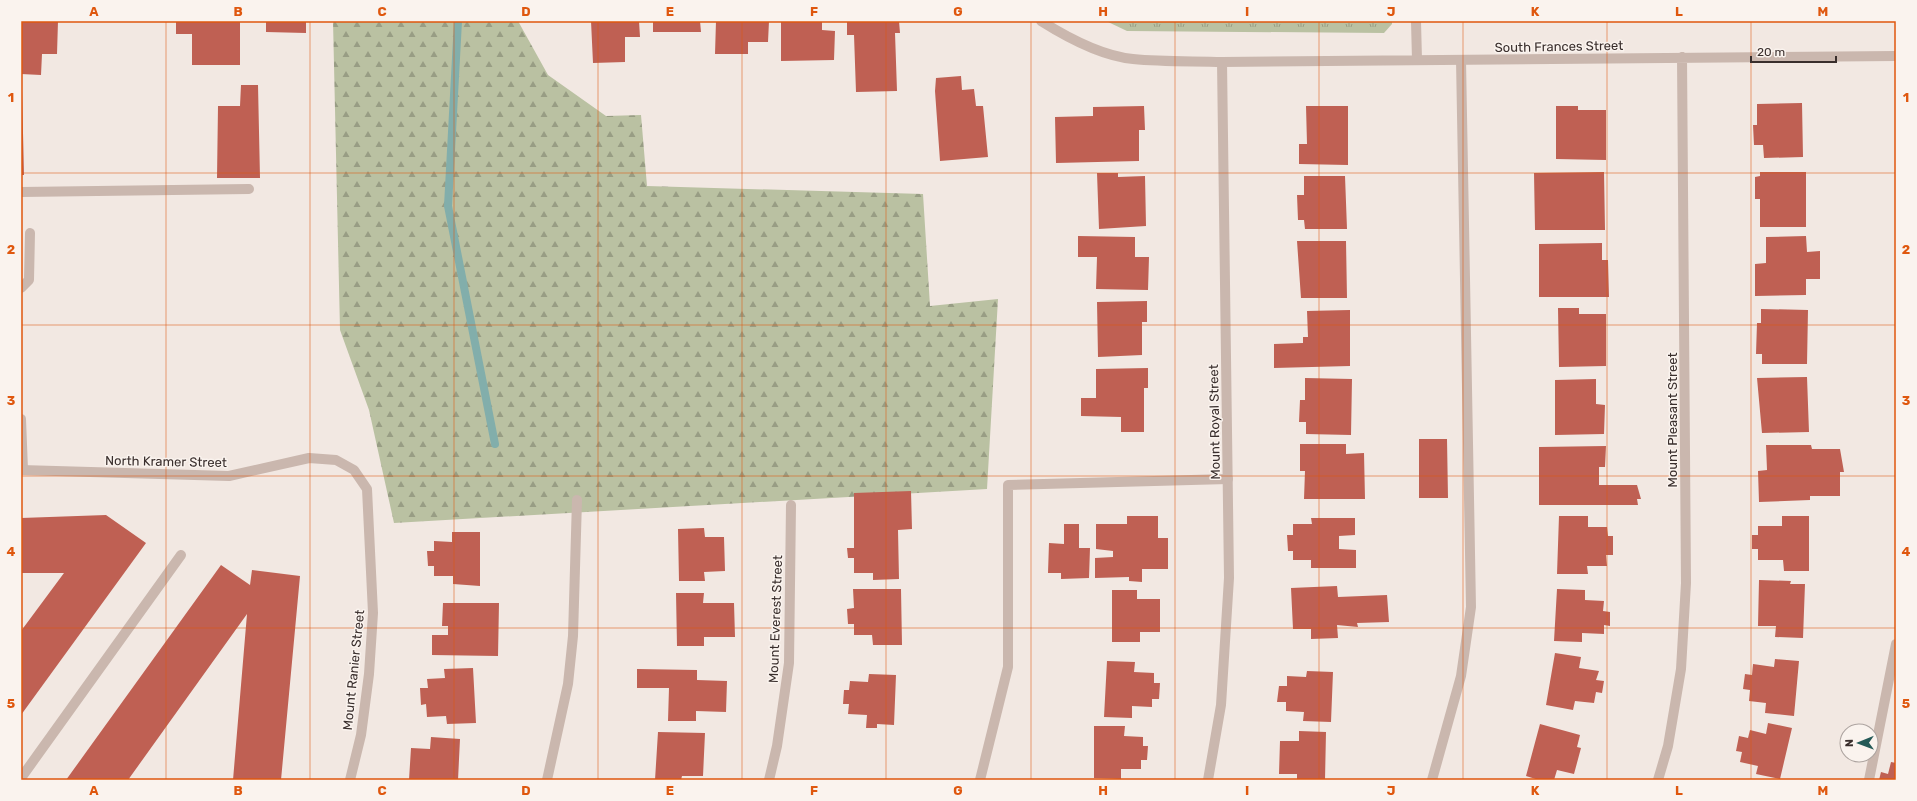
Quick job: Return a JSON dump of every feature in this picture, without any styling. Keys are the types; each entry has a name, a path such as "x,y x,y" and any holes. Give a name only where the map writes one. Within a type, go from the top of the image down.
{"street":[{"name":"South Frances Street","path":"1040,21 1061,34 1098,50 1132,59 1222,62 1896,56"},
{"path":"1416,21 1417,60"},
{"name":"Mount Pleasant Street","path":"1658,780 1668,746 1681,670 1686,583 1682,57"},
{"path":"1432,780 1461,676 1470,607 1460,60"},
{"name":"Mount Royal Street","path":"1208,780 1221,705 1226,646 1229,578 1222,62"},
{"path":"21,192 249,189"},
{"path":"21,288 30,280 30,232"},
{"path":"21,419 22,470"},
{"name":"North Kramer Street","path":"22,470 229,476 309,458 336,460 354,470"},
{"name":"Mount Ranier Street","path":"350,780 360,735 366,697 374,613 367,488 354,470"},
{"path":"980,780 1008,667 1008,485 1228,480"},
{"path":"547,780 568,684 573,636 577,500"},
{"name":"Mount Everest Street","path":"769,780 777,746 789,663 791,505"},
{"path":"21,778 181,555"},
{"path":"1869,780 1896,644"}],"green space":[{"path":"333,21 518,21 548,75 606,116 641,115 647,186 923,194 930,306 998,299 987,489 394,523 369,410 340,330"},
{"path":"1106,21 1392,21 1392,24 1384,33 1127,31"}],"building":[{"path":"21,21 58,21 57,54 42,54 41,75 21,74"},
{"path":"176,21 240,21 240,65 192,65 192,34 176,34"},
{"path":"266,21 306,21 306,33 266,32"},
{"path":"591,21 639,21 640,37 625,37 625,62 593,63"},
{"path":"653,21 700,21 701,32 653,32"},
{"path":"716,21 769,21 768,42 748,42 748,54 715,54"},
{"path":"781,21 822,21 822,30 835,31 834,60 781,61"},
{"path":"847,21 899,21 900,33 895,33 897,91 856,92 854,35 847,35"},
{"path":"961,76 962,90 974,89 976,106 983,106 988,157 940,161 935,91 936,78"},
{"path":"241,85 258,85 260,178 217,178 218,106 240,106"},
{"path":"22,91 24,175 21,175"},
{"path":"1802,103 1803,157 1764,158 1763,145 1754,145 1753,125 1757,125 1757,104"},
{"path":"1144,106 1145,130 1139,130 1139,161 1056,163 1055,117 1093,116 1093,107"},
{"path":"1306,106 1348,106 1348,165 1299,164 1299,144 1307,144"},
{"path":"1556,106 1578,106 1578,110 1606,110 1606,160 1556,159"},
{"path":"1604,172 1605,230 1535,230 1534,173"},
{"path":"1760,172 1806,172 1806,227 1760,227 1760,199 1755,199 1755,177 1760,176"},
{"path":"1097,173 1118,173 1118,177 1145,176 1146,226 1099,229"},
{"path":"1304,176 1345,176 1347,229 1305,229 1304,220 1298,220 1297,195 1304,195"},
{"path":"1078,236 1135,237 1135,257 1149,257 1148,290 1096,289 1097,257 1078,257"},
{"path":"1806,236 1807,252 1820,251 1820,279 1806,279 1806,295 1755,296 1755,264 1766,263 1766,237"},
{"path":"1297,241 1346,241 1347,298 1301,298"},
{"path":"1602,243 1602,260 1608,260 1609,297 1539,297 1539,244"},
{"path":"1147,301 1147,322 1142,322 1142,355 1098,357 1097,302"},
{"path":"1558,308 1579,308 1579,314 1606,314 1606,366 1559,367"},
{"path":"1761,309 1808,310 1807,364 1762,364 1762,354 1756,354 1757,323 1761,323"},
{"path":"1350,310 1350,366 1274,368 1274,344 1303,343 1303,337 1308,337 1307,311"},
{"path":"1148,368 1148,388 1144,388 1144,432 1121,432 1121,417 1081,416 1081,398 1096,398 1096,369"},
{"path":"1807,377 1809,432 1762,433 1757,378"},
{"path":"1305,378 1352,379 1351,435 1306,434 1306,422 1299,422 1300,400 1305,400"},
{"path":"1596,379 1596,404 1605,405 1604,434 1555,435 1555,380"},
{"path":"1419,439 1447,439 1448,498 1419,498"},
{"path":"1300,444 1346,444 1346,454 1364,453 1365,499 1304,499 1305,471 1300,471"},
{"path":"1766,445 1811,445 1812,449 1840,449 1844,472 1840,472 1840,496 1810,496 1810,500 1759,502 1758,471 1767,470"},
{"path":"1606,446 1605,467 1599,467 1599,485 1637,485 1641,499 1637,499 1638,505 1539,505 1539,447"},
{"path":"911,491 912,529 898,530 899,579 873,580 873,573 854,573 854,558 848,558 847,548 854,548 854,493"},
{"path":"106,515 146,543 21,715 21,631 64,573 21,573 21,518"},
{"path":"1127,516 1158,516 1158,538 1168,538 1168,569 1142,569 1142,582 1129,581 1129,577 1095,578 1095,558 1113,557 1113,551 1096,549 1096,524 1127,524"},
{"path":"1559,516 1588,516 1588,527 1607,527 1608,536 1613,536 1613,555 1606,555 1607,566 1587,566 1588,574 1557,574"},
{"path":"1782,516 1809,516 1809,571 1784,571 1783,560 1758,560 1758,549 1752,549 1752,535 1758,535 1758,526 1782,526"},
{"path":"1311,518 1355,518 1355,535 1339,536 1339,549 1356,550 1356,568 1311,568 1311,560 1293,560 1293,551 1288,551 1287,535 1293,535 1293,524 1312,524"},
{"path":"1064,524 1079,524 1079,548 1090,548 1089,578 1061,579 1061,573 1048,573 1049,543 1064,544"},
{"path":"704,528 705,537 724,537 725,571 704,572 705,581 679,581 678,529"},
{"path":"452,532 480,532 480,586 453,584 453,576 434,576 434,566 428,566 427,551 434,551 434,541 452,542"},
{"path":"221,565 250,585 252,570 300,576 281,780 233,780 247,614 128,780 66,780"},
{"path":"1759,580 1791,581 1790,584 1805,584 1803,638 1775,637 1776,626 1758,626"},
{"path":"1337,586 1338,597 1387,595 1389,622 1357,623 1358,627 1337,625 1338,638 1311,639 1311,629 1293,629 1291,588"},
{"path":"853,589 901,589 902,645 873,645 872,635 854,635 854,624 848,624 847,609 854,608"},
{"path":"1557,589 1585,590 1585,600 1604,601 1603,611 1610,612 1610,626 1604,625 1604,634 1582,633 1582,642 1554,641"},
{"path":"1112,590 1137,590 1137,599 1160,599 1160,632 1140,632 1140,642 1112,642"},
{"path":"676,593 704,593 703,603 734,603 735,637 704,637 704,646 677,646"},
{"path":"443,603 499,603 498,656 432,655 432,635 448,635 448,626 442,626"},
{"path":"1555,653 1581,657 1579,668 1599,671 1596,680 1604,681 1602,693 1596,692 1594,703 1575,701 1573,710 1546,705"},
{"path":"1775,659 1799,661 1794,716 1765,713 1766,703 1749,701 1750,690 1743,689 1745,674 1752,675 1753,664 1774,667"},
{"path":"1107,661 1135,662 1134,672 1154,673 1154,683 1160,683 1159,699 1152,699 1152,707 1132,706 1132,718 1104,717"},
{"path":"473,668 476,723 447,724 446,716 427,717 426,704 421,705 420,688 428,688 427,679 445,678 444,669"},
{"path":"637,669 697,670 697,680 727,681 726,712 696,711 696,721 668,721 669,688 637,688"},
{"path":"1307,671 1333,672 1331,722 1303,721 1304,712 1286,711 1286,702 1277,702 1279,686 1287,686 1287,676 1306,677"},
{"path":"869,674 896,675 894,725 877,724 877,728 866,728 867,715 848,714 849,704 843,704 844,690 849,690 850,681 868,682"},
{"path":"1768,723 1792,728 1780,779 1756,774 1758,766 1740,762 1742,752 1736,751 1739,736 1748,738 1750,730 1766,734"},
{"path":"1540,724 1580,735 1577,747 1581,748 1574,774 1557,770 1554,780 1539,780 1526,776"},
{"path":"1094,726 1125,726 1124,736 1143,737 1143,746 1148,746 1147,760 1141,760 1141,769 1121,769 1121,779 1094,778"},
{"path":"1299,731 1326,732 1325,780 1297,780 1297,774 1279,774 1280,741 1299,741"},
{"path":"658,732 705,733 703,776 682,776 681,780 655,780"},
{"path":"431,737 460,739 458,780 409,780 411,748 430,749"},
{"path":"1891,762 1896,763 1896,780 1879,780 1881,772 1888,774"}],"waterway":[{"path":"458,21 448,206 495,444"}]}
